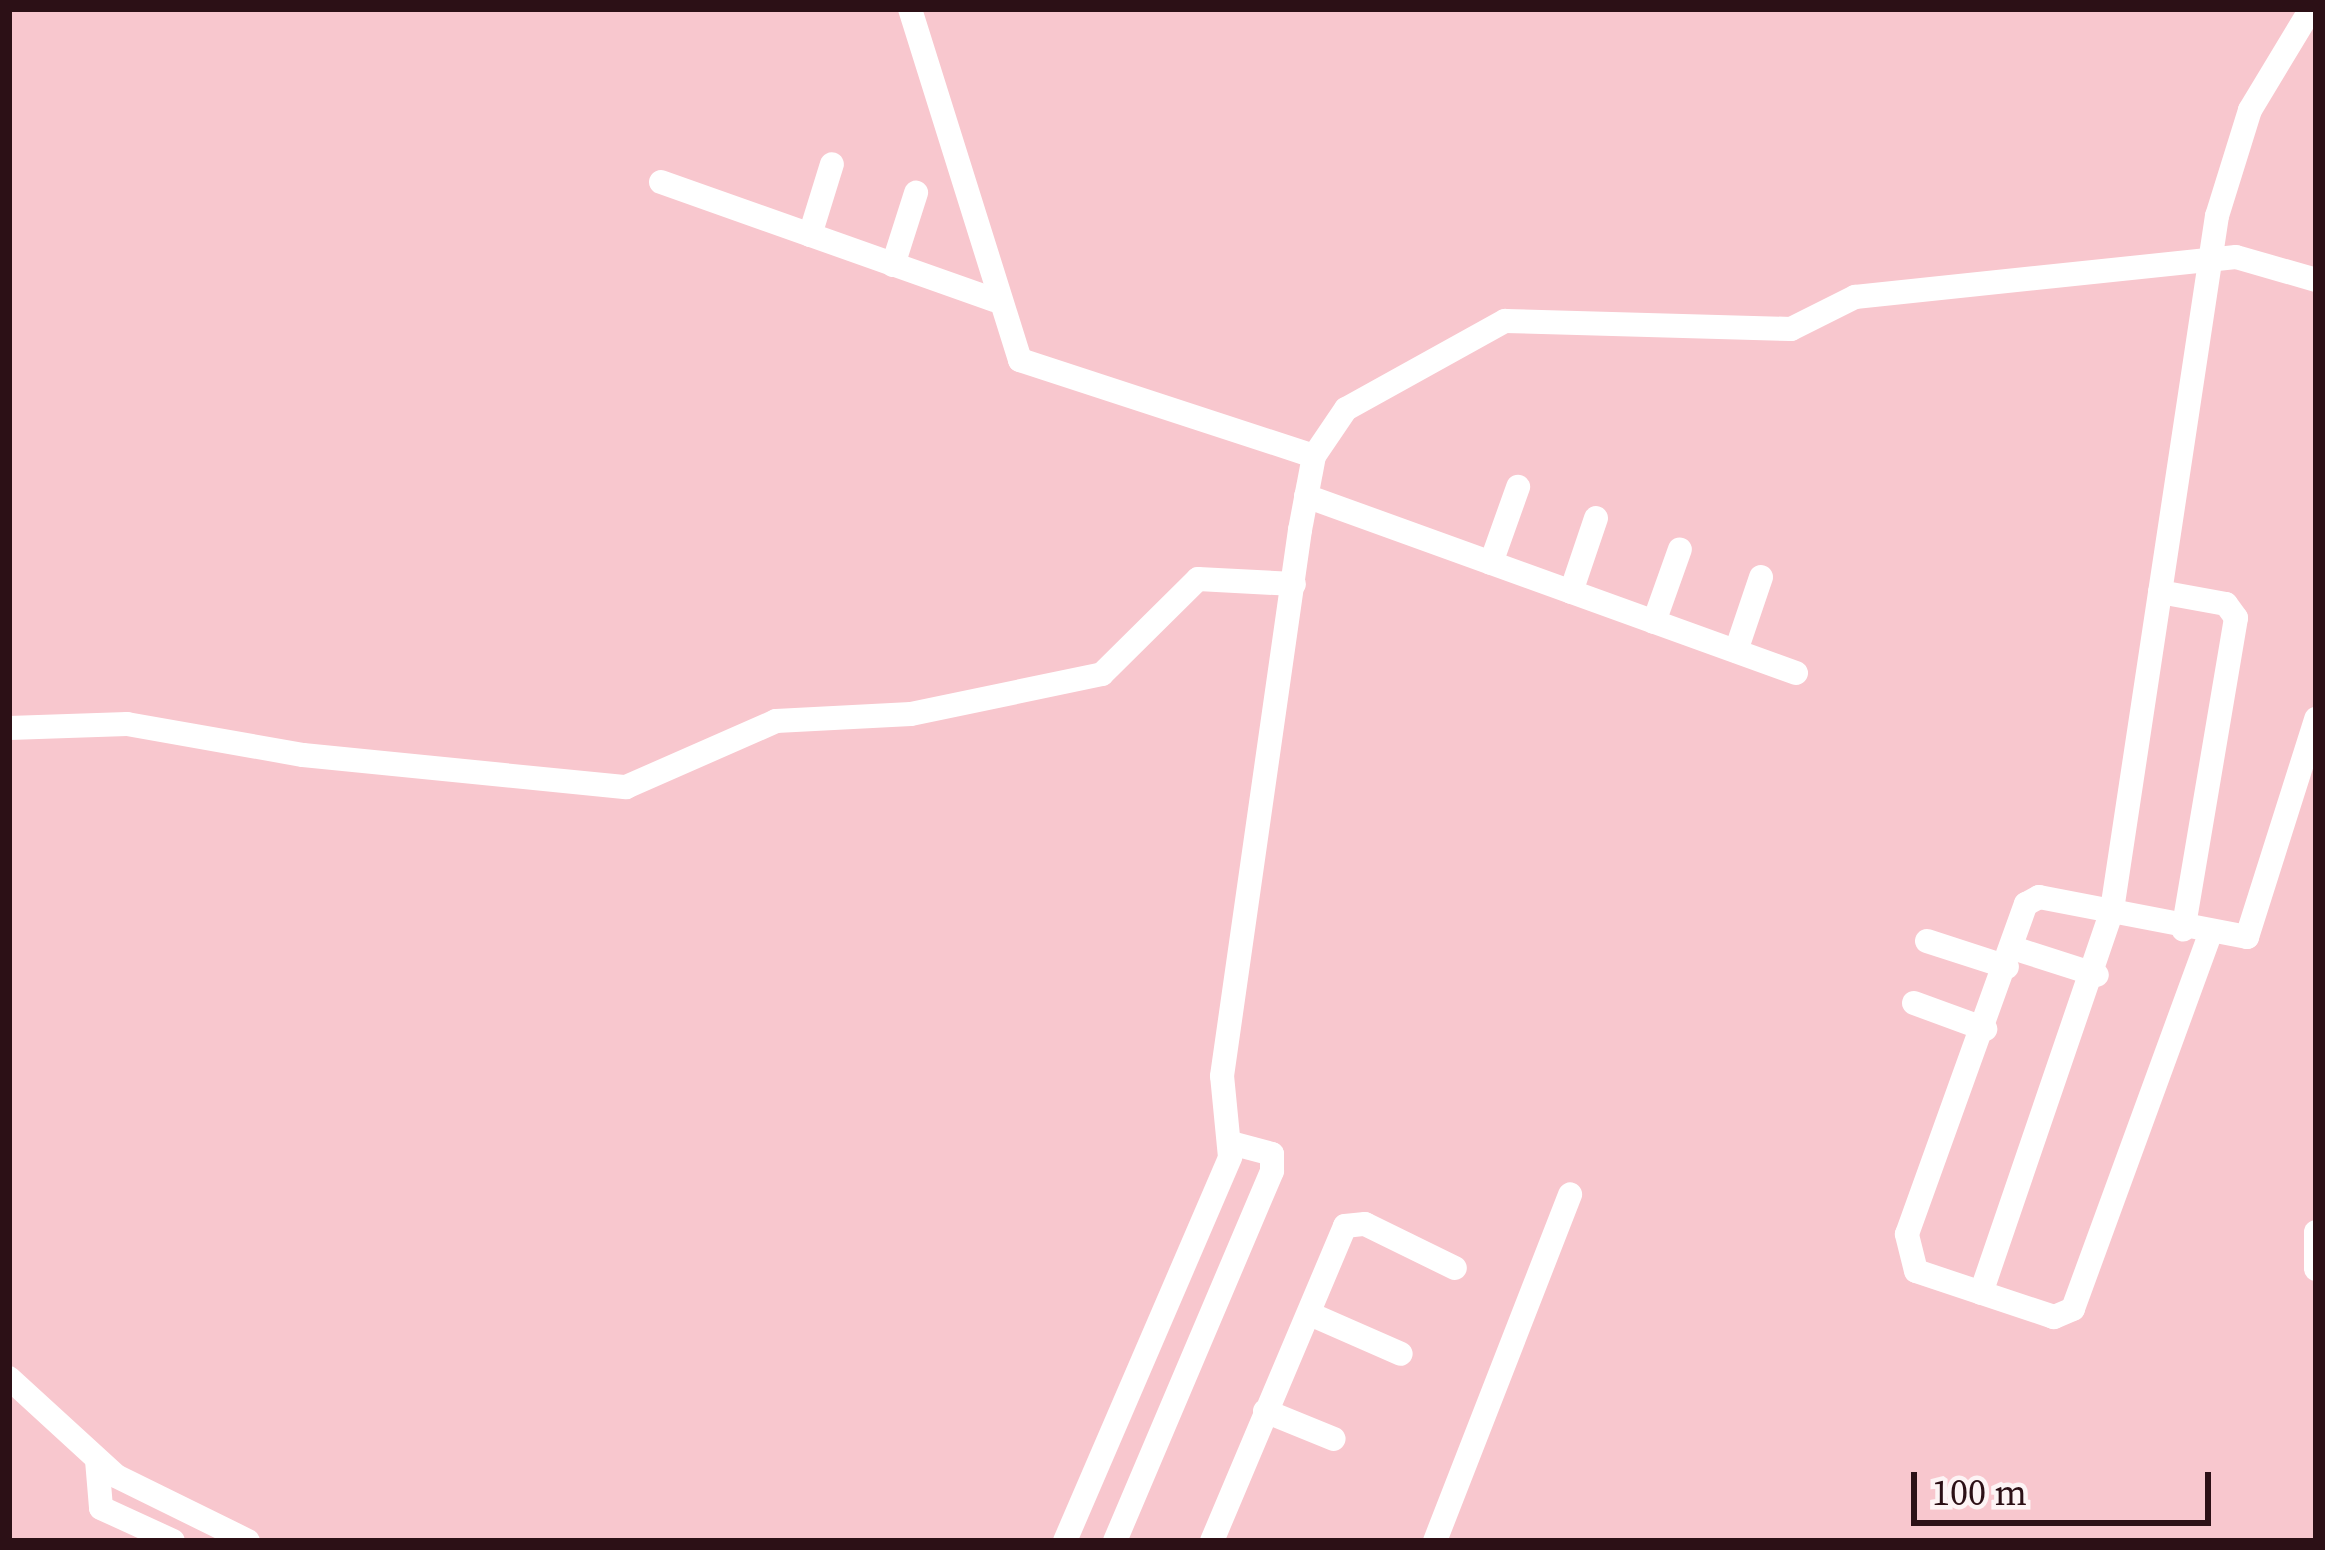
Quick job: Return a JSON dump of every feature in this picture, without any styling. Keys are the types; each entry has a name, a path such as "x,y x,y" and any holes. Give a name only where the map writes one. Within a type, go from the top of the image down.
{"street":[{"path":"910,9 995,300 1020,360 1042,374 1314,456"},
{"path":"1981,1293 2097,975 2112,910 2206,261 2250,110 2312,9"},
{"path":"810,235 832,164"},
{"path":"661,182 995,300"},
{"path":"893,265 916,193"},
{"path":"1065,1541 1177,1297 1231,1143 1222,1076 1306,496 1314,456 1346,409 1505,321 1791,329 1855,297 2206,261 2262,261 2316,280"},
{"path":"1491,563 1518,488"},
{"path":"1306,496 1796,673"},
{"path":"1571,592 1596,518"},
{"path":"1654,622 1680,549"},
{"path":"1736,651 1761,577"},
{"path":"9,728 127,724 304,755 626,787 776,721 911,714 1102,674 1198,579 1294,584"},
{"path":"2160,592 2226,604 2236,618 2183,930"},
{"path":"2209,937 2073,1309 2054,1317 1916,1271 1905,1248 2031,899 2112,910 2234,941 2255,924 2309,773 2316,719"},
{"path":"1927,941 2097,975"},
{"path":"1914,1004 1985,1028"},
{"path":"1114,1541 1272,1171 1272,1154 1231,1143"},
{"path":"1435,1541 1570,1194"},
{"path":"1212,1541 1345,1226 1455,1268"},
{"path":"2316,1232 2316,1269"},
{"path":"1310,1314 1401,1354"},
{"path":"9,1378 97,1460 248,1541"},
{"path":"1265,1411 1334,1439"},
{"path":"97,1460 101,1508 173,1541"}]}
